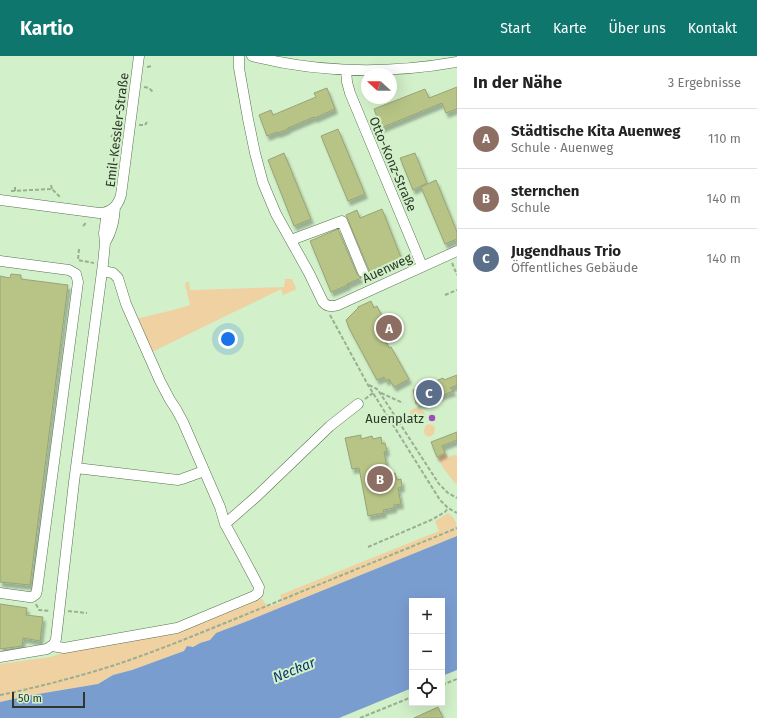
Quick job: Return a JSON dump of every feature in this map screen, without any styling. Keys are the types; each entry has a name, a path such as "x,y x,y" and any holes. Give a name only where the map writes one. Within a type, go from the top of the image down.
{"street":[{"name":"Emil-Kessler-Straße","path":"52,646 56,635 105,243 104,235 111,210 118,203 121,195 139,56"},
{"path":"239,56 239,68 258,168 263,183 323,302 327,306"},
{"path":"252,56 296,65 346,70 406,69 457,62"},
{"name":"Otto-Konz-Straße","path":"346,70 350,93 422,266"},
{"path":"0,200 99,213 111,210"},
{"path":"291,240 342,221 363,272"},
{"name":"Auenweg","path":"327,306 338,305 457,250"},
{"path":"0,261 69,270 76,274 78,282 37,590 35,595 30,597 0,593"},
{"path":"0,656 45,650 52,646 64,648 177,628 258,593 259,587 225,524 221,510 183,422 170,400 126,304 118,278 113,273 102,267"},
{"path":"225,524 257,496 330,426 358,404"},
{"path":"76,468 178,480 182,480 204,471"}],"path":[{"path":"51,185 52,189 64,200"},
{"path":"14,190 15,186"},
{"path":"6,191 52,189"},
{"path":"79,249 78,260 102,267"},
{"path":"454,268 456,276"},
{"path":"445,295 457,290"},
{"path":"327,306 330,315 368,385 440,500 448,508 457,513"},
{"path":"368,385 380,393 403,403"},
{"path":"380,393 436,481 445,490 457,498"},
{"path":"368,547 431,520 445,512 448,508"},
{"path":"0,695 93,672 157,650 457,528"},
{"path":"445,684 457,679"},
{"path":"360,718 409,697"}],"shaded area":[{"path":"285,279 292,279 296,288 295,290 283,295 281,289 152,352 136,319 190,305 185,284 186,282 189,282 190,290 284,287"},
{"path":"415,408 424,412 426,416 424,419 418,420 411,417 410,411"},
{"path":"428,424 433,425 435,428 434,434 429,437 425,435 424,432"},
{"path":"445,453 448,458 453,455 457,455 456,484 437,457"},
{"path":"448,513 456,523 457,536 216,633 210,640 184,651 132,670 113,675 98,684 0,702 0,664 50,657 212,618 260,599 262,599 268,607 282,602 280,595 439,531 435,521"}],"water":[{"name":"Neckar","path":"457,536 457,670 445,675 445,598 409,598 409,689 339,718 0,718 0,702 98,684 113,675 132,670 184,651 187,646 193,647 210,640 216,633"}],"building":[{"path":"457,87 457,109 446,113 442,103 381,128 374,109 387,104 397,104 397,100 425,89 429,98"},
{"path":"327,88 335,109 278,133 277,132 267,136 259,115 271,110 273,115 316,97 314,93"},
{"path":"338,129 365,194 348,201 321,136"},
{"path":"284,153 311,219 294,226 268,160"},
{"path":"415,153 427,183 413,190 400,158"},
{"path":"436,180 457,232 457,239 445,244 421,187"},
{"path":"382,209 402,260 369,275 369,270 346,215 357,210 360,218"},
{"path":"338,229 357,274 361,278 331,292 310,241"},
{"path":"11,274 21,275 21,279 68,285 30,585 0,582 0,276 10,278"},
{"path":"371,301 374,308 377,306 382,316 378,317 386,344 387,343 389,348 391,347 409,379 394,387 389,379 386,381 384,377 377,380 346,320 358,307"},
{"path":"457,375 457,385 450,388 454,391 433,398 425,403 416,404 413,390 443,378 444,380"},
{"path":"457,432 457,440 442,446 445,453 437,457 431,442"},
{"path":"361,435 361,439 372,436 373,439 381,437 382,444 385,443 387,451 384,452 388,474 395,473 397,480 401,479 402,487 398,488 401,504 394,505 394,508 383,510 384,513 368,516 359,468 352,469 345,438"},
{"path":"0,604 27,608 26,615 43,617 40,641 23,638 22,646 0,649"},
{"path":"438,707 443,718 414,718"}],"place":[{"name":"Städtische Kita Auenweg","path":"389,328"},
{"name":"Jugendhaus Trio","path":"429,393"},
{"name":"Auenplatz","path":"432,418"},
{"name":"sternchen","path":"380,479"}]}
